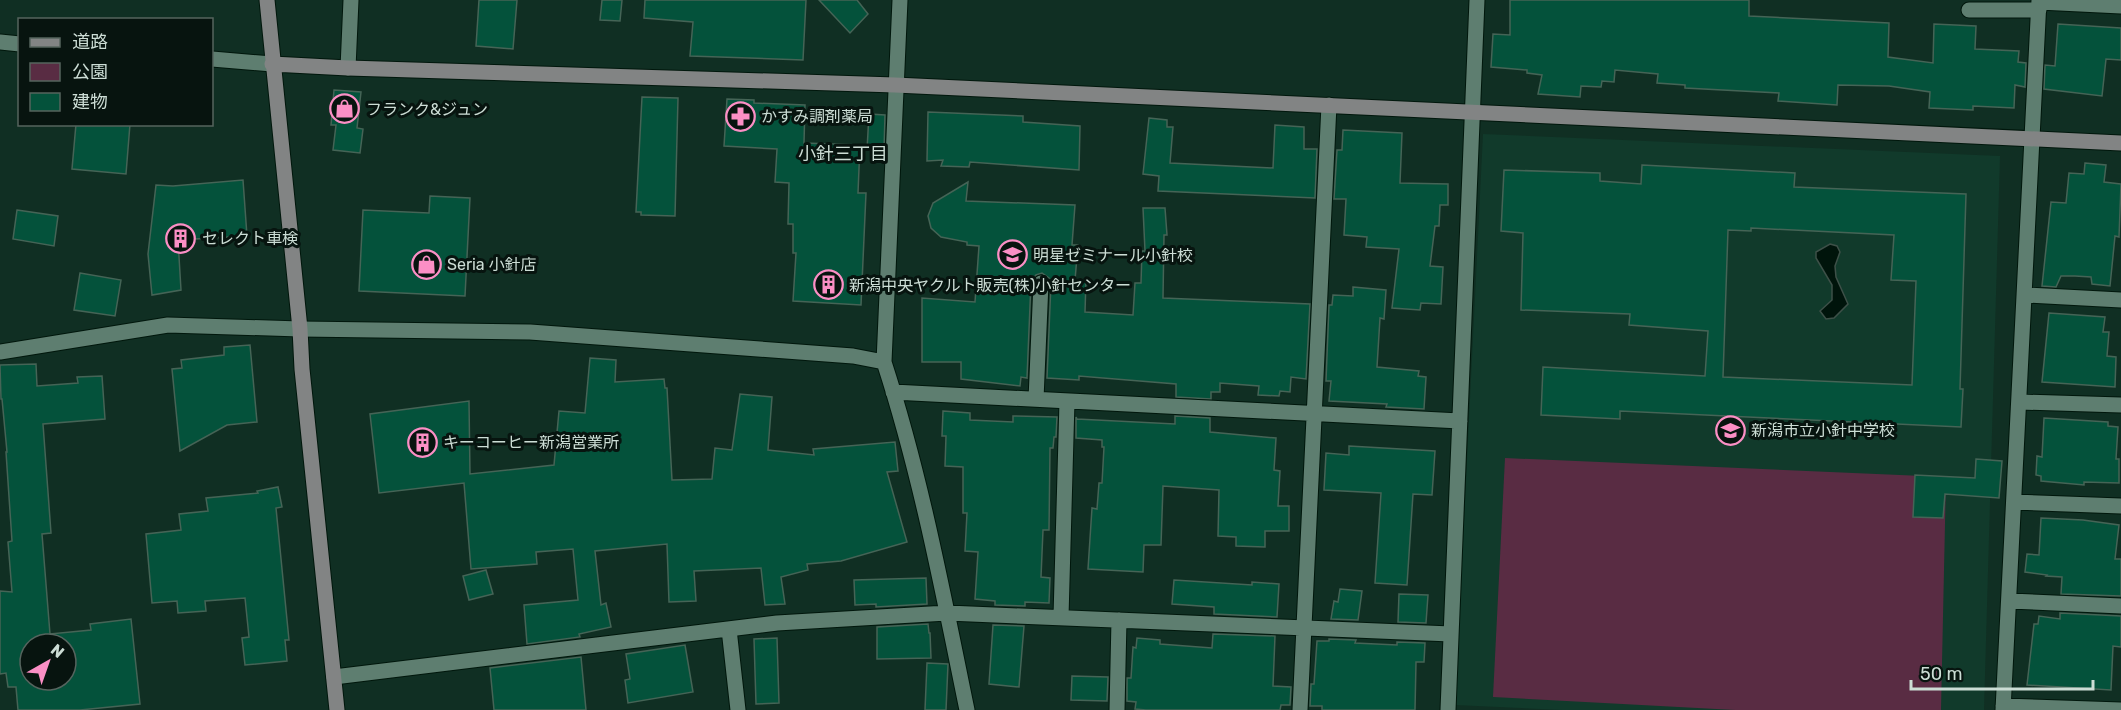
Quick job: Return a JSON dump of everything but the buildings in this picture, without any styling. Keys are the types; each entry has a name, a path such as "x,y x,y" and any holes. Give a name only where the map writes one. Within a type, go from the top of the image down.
{"street":[{"path":"267,0 302,369 338,710"},
{"path":"348,68 351,0"},
{"path":"900,0 884,362 894,392 934,548 967,710"},
{"path":"1448,710 1477,0"},
{"path":"1969,10 2039,4 2121,6"},
{"path":"2039,4 2034,139 2003,708 2121,710"},
{"path":"0,42 18,44"},
{"path":"213,59 348,68 895,85 2121,144"},
{"path":"1300,710 1329,105"},
{"path":"1036,399 1041,283"},
{"path":"2026,295 2121,300"},
{"path":"0,352 168,325 530,332 853,356 884,362"},
{"path":"894,392 1460,421"},
{"path":"1061,617 1066,401"},
{"path":"2020,402 2121,405"},
{"path":"2014,502 2121,506"},
{"path":"2009,601 2121,606"},
{"path":"334,676 777,623 947,613 1451,634"},
{"path":"1117,710 1119,620"},
{"path":"729,629 738,710"}],"shaded area":[{"name":"新潟市立小針中学校","path":"1483,134 2000,156 1984,710 1562,710 1455,705"},
{"path":"1830,244 1837,246 1840,252 1835,266 1836,277 1848,304 1834,318 1826,319 1820,311 1832,300 1832,285 1816,258 1816,252"}],"green space":[{"path":"1505,458 1946,477 1941,710 1735,710 1493,697"}],"place":[{"name":"フランク&ジュン","path":"345,109"},
{"name":"かすみ調剤薬局","path":"740,116"},
{"name":"セレクト車検","path":"181,238"},
{"name":"明星ゼミナール小針校","path":"1012,255"},
{"name":"Seria 小針店","path":"426,264"},
{"name":"新潟中央ヤクルト販売(株)小針センター","path":"828,285"},
{"name":"新潟市立小針中学校","path":"1730,430"},
{"name":"キーコーヒー新潟営業所","path":"422,442"}],"district":[{"name":"小針三丁目","path":"843,154"}]}
